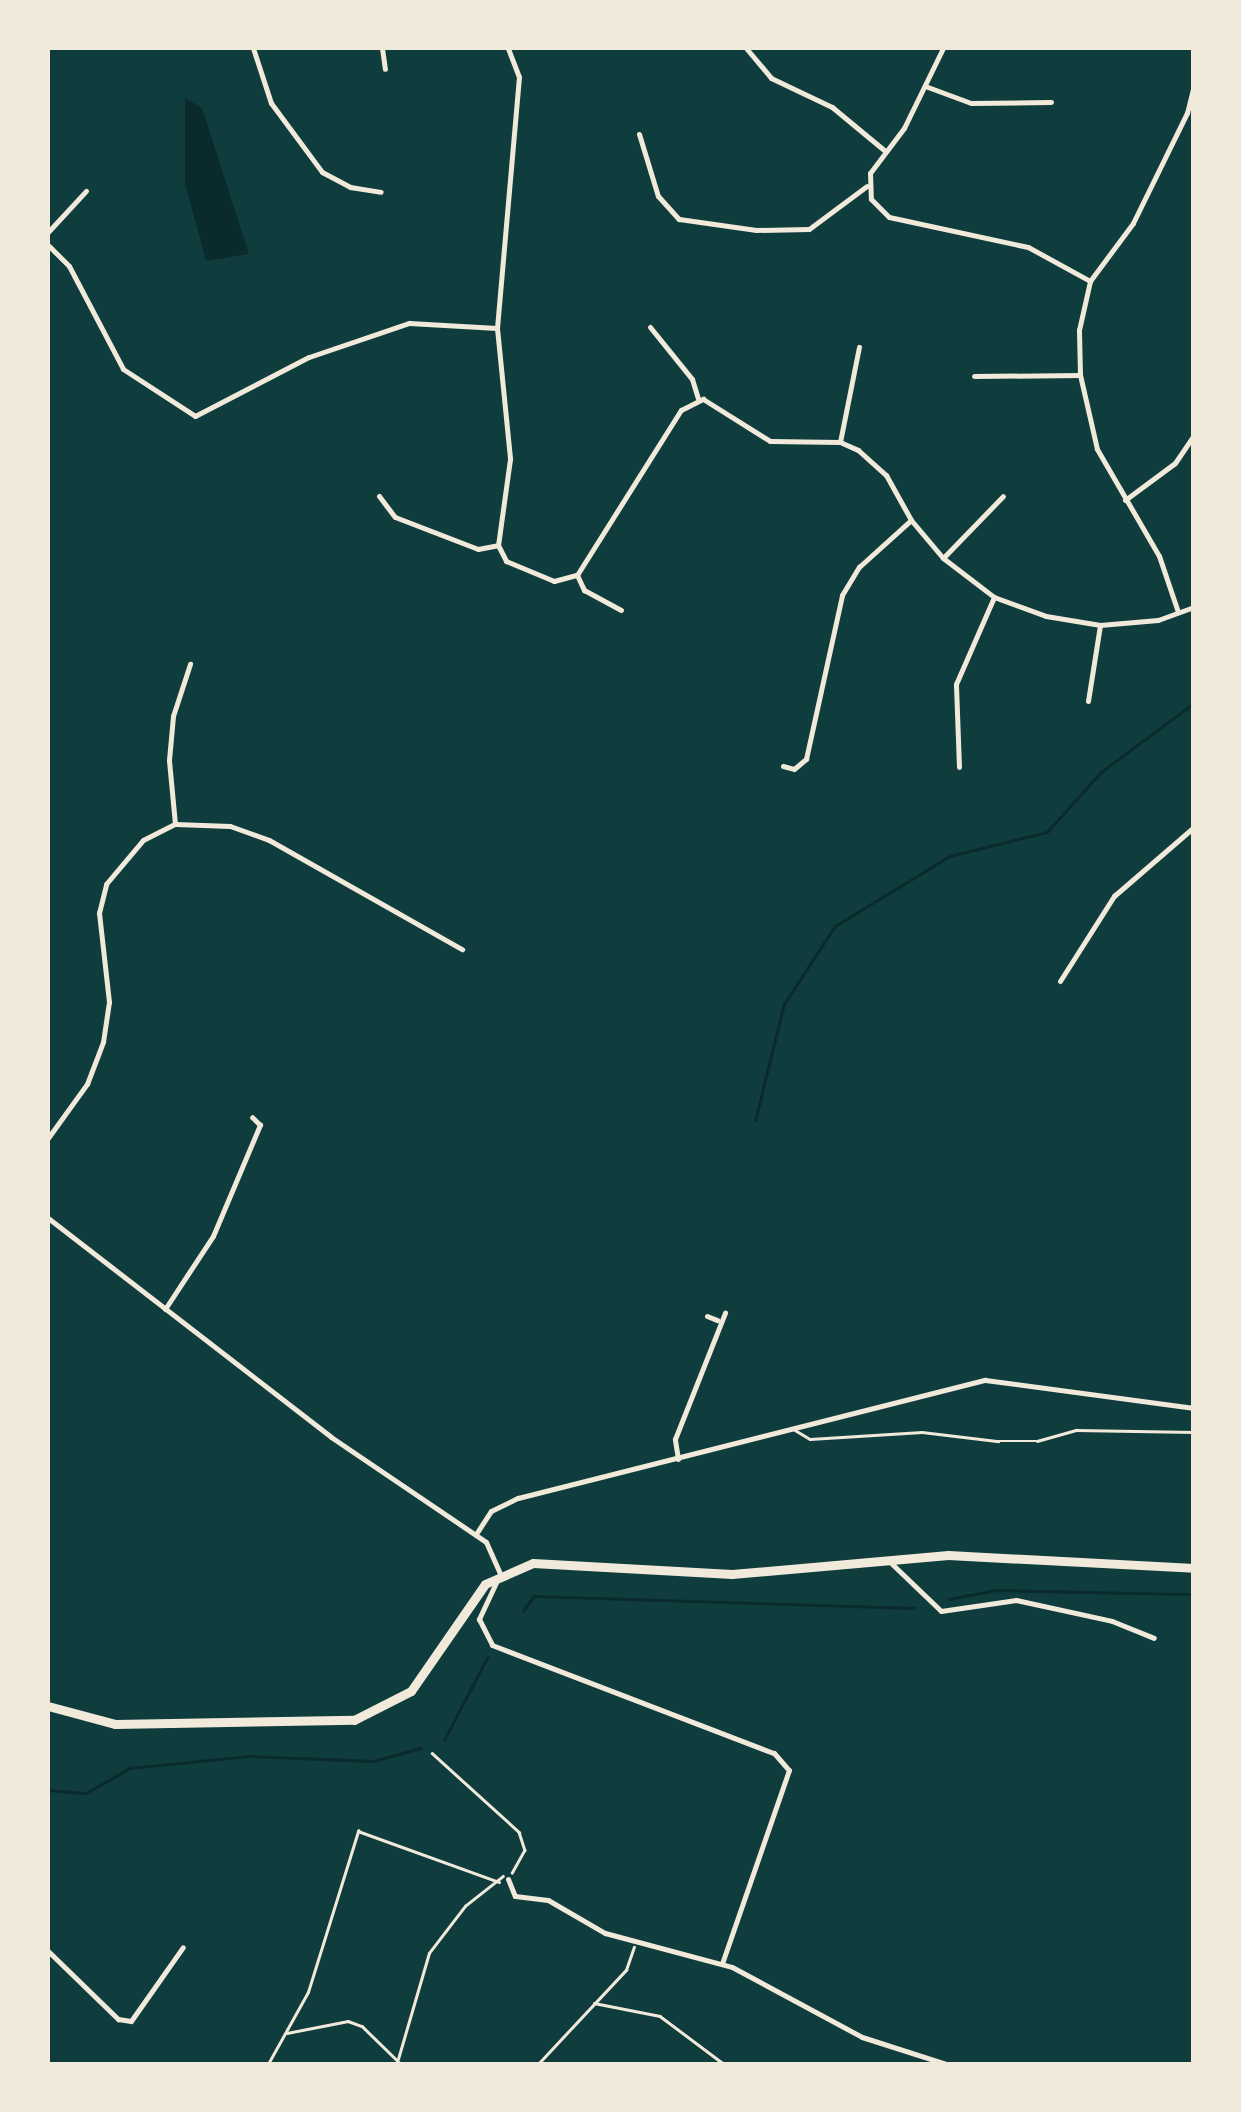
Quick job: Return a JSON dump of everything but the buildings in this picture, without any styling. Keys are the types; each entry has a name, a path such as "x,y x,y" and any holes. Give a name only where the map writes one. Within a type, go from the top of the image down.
{"main road":[{"path":"48,1706 114,1724 354,1720 411,1691 473,1595 500,1574 534,1563 732,1574 885,1557 1194,1568"}],"street":[{"path":"253,48 272,102 322,172 350,187 381,192"},
{"path":"382,48 385,69"},
{"path":"508,48 519,76 497,328 510,459 498,545 506,561 554,581 577,575 681,410 698,399 714,402 770,441 840,442 876,463 911,520 944,558 994,597 1046,616 1100,625 1194,606"},
{"path":"746,48 772,78 832,107 884,150"},
{"path":"639,134 658,196 679,219 756,230 809,229 867,186 884,150 904,128 943,48"},
{"path":"1178,612 1159,556 1097,448 1080,374 1079,330 1090,281 1134,223 1187,113 1194,84"},
{"path":"925,86 971,103 1051,102"},
{"path":"867,186 889,216 1028,247 1090,281"},
{"path":"86,191 48,233 48,246 68,266 124,370 195,416 309,357 408,324 497,328"},
{"path":"650,327 692,379 698,399"},
{"path":"840,442 859,347"},
{"path":"974,376 1080,374"},
{"path":"1125,500 1175,464 1194,436"},
{"path":"379,496 395,517 478,549 498,545"},
{"path":"944,558 1003,496"},
{"path":"784,766 794,768 806,759 842,595 859,567 911,520"},
{"path":"577,575 584,590 621,610"},
{"path":"959,768 956,684 994,597"},
{"path":"1088,701 1100,625"},
{"path":"176,824 169,760 173,716 190,664"},
{"path":"48,1138 87,1084 104,1042 109,1002 99,913 106,884 143,840 176,824 230,826 268,840 462,949"},
{"path":"1060,981 1114,896 1194,827"},
{"path":"252,1118 260,1126"},
{"path":"260,1126 271,1124"},
{"path":"165,1309 214,1236 260,1126"},
{"path":"48,1218 404,1489 476,1534 500,1574 479,1619 492,1645 774,1753 789,1770 722,1964"},
{"path":"678,1459 675,1439 718,1320 724,1313"},
{"path":"708,1316 718,1320"},
{"path":"476,1534 491,1511 518,1498 985,1380 1194,1408"},
{"path":"885,1557 941,1612 1016,1600 1112,1621 1154,1638"},
{"path":"508,1879 515,1896 548,1900 582,1924 634,1942 677,1947 722,1964 862,2037 946,2064"},
{"path":"48,1951 118,2019 131,2021 183,1947"}],"lane":[{"path":"792,1428 810,1438 922,1432 998,1441 1037,1441 1076,1430 1194,1432"}],"path":[{"path":"398,2059 429,1953 465,1906 508,1879 525,1850 519,1832 432,1754"},
{"path":"268,2064 286,2033 330,1933 358,1831 499,1882"},
{"path":"538,2064 626,1970 634,1942"},
{"path":"593,2004 609,2002 660,2016 724,2064"},
{"path":"286,2033 348,2021 401,2064"}],"water":[{"path":"185,98 202,108 249,254 206,261 185,183"}],"waterway":[{"path":"755,1121 784,1004 835,926 950,856 1047,832 1101,772 1194,703"},
{"path":"949,1599 996,1590 1194,1594"},
{"path":"523,1611 534,1596 914,1608"},
{"path":"444,1740 487,1658"},
{"path":"48,1790 86,1793 130,1768 248,1756 373,1761 421,1748"}]}
